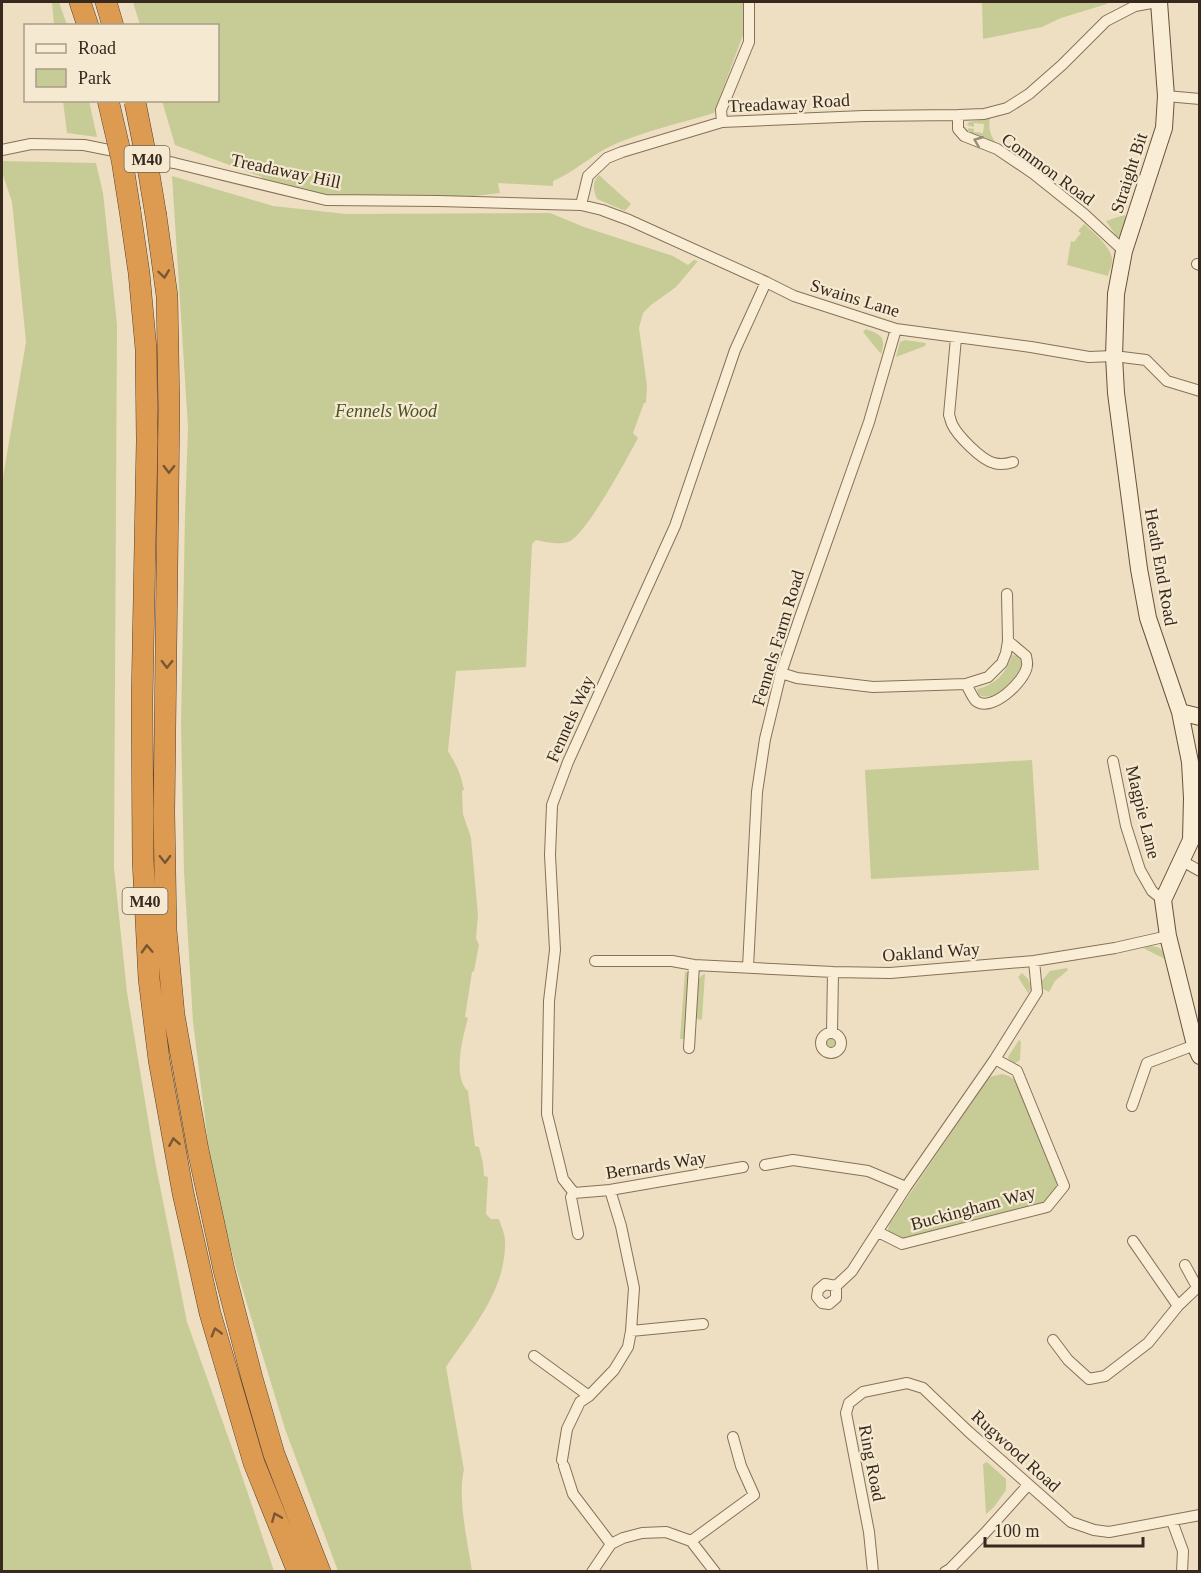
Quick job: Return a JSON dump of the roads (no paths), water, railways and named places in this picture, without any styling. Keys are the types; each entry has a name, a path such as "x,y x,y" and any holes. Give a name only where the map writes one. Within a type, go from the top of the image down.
{"highway":[{"path":"80,2 87,24"},
{"path":"106,2 112,24"},
{"name":"M40","path":"108,102 122,160 130,211 146,349 147,441 142,712 143,861 149,979 159,1060 181,1182 210,1313 254,1463 298,1572"},
{"name":"M40","path":"134,102 147,162 167,296 170,409 164,812 166,930 174,1015 198,1150 224,1270 252,1378 274,1454 320,1572"}],"street":[{"path":"722,122 721,110 748,42 749,2"},
{"name":"Treadaway Road","path":"581,205 588,176 607,158 722,122 984,114 1007,108 1029,94 1106,21 1135,6 1158,2"},
{"name":"Straight Bit","path":"1114,356 1116,294 1124,251 1164,128 1166,96 1158,2"},
{"path":"1166,96 1200,99"},
{"name":"Common Road","path":"958,115 958,129 964,136 997,149 1034,174 1084,214 1124,251"},
{"name":"Treadaway Hill","path":"2,150 31,144 84,145 174,163 326,200 581,205 602,210"},
{"name":"Swains Lane","path":"602,210 629,220 794,296 896,329 1089,357 1114,356 1146,360 1167,381 1200,392"},
{"name":"Fennels Way","path":"574,1193 563,1179 547,1114 549,1001 555,950 550,855 552,805 568,762 675,526 735,350 766,282"},
{"name":"Fennels Farm Road","path":"748,967 757,792 765,739 781,673 869,422 896,329"},
{"path":"956,338 949,414 951,423 986,460 1004,464 1013,462"},
{"name":"Heath End Road","path":"1114,356 1116,393 1138,569 1150,627 1180,712 1196,799 1191,840 1163,900"},
{"path":"781,673 797,678 873,687 966,684 988,677 1002,663 1006,653 1007,594"},
{"path":"966,684 976,701 986,704 995,702 1008,693 1028,666 1026,656 1008,641"},
{"path":"1180,712 1200,717"},
{"name":"Magpie Lane","path":"1113,760 1126,826 1140,870 1152,891 1163,900"},
{"path":"1182,861 1200,871"},
{"path":"1132,1106 1147,1063 1197,1051 1168,936 1163,900"},
{"name":"Oakland Way","path":"595,961 672,961 694,965 890,973 1034,961 1115,948 1168,936"},
{"name":"Buckingham Way","path":"836,1286 852,1271 906,1186 995,1059 1037,992 1034,961"},
{"path":"689,1048 694,965"},
{"path":"832,1033 833,972"},
{"name":"Buckingham Way","path":"878,1232 902,1244 1047,1207 1064,1186 1017,1071 995,1059"},
{"path":"765,1165 793,1160 868,1171 906,1186"},
{"name":"Bernards Way","path":"574,1193 610,1190 743,1167"},
{"path":"610,1190 621,1226 633,1288 628,1347 614,1370 580,1402 567,1429 563,1463 573,1494 610,1544"},
{"path":"574,1193 571,1197 578,1234"},
{"path":"1133,1241 1178,1306"},
{"path":"1053,1340 1068,1360 1089,1379 1105,1376 1148,1343 1178,1306 1198,1286 1185,1265"},
{"path":"630,1331 703,1323"},
{"path":"534,1356 589,1396"},
{"name":"Ring Road","path":"873,1572 869,1532 846,1413 849,1403 863,1392 907,1383 923,1388"},
{"name":"Rugwood Road","path":"923,1388 1071,1522 1094,1530 1109,1532 1200,1515"},
{"path":"691,1541 754,1495 741,1466 733,1437"},
{"path":"945,1572 985,1533 1028,1485"},
{"path":"1172,1521 1183,1551 1182,1572"},
{"path":"592,1572 610,1544 642,1533 666,1532 691,1541 715,1572"}],"park label":[{"name":"Fennels Wood","path":"386,411"}]}
